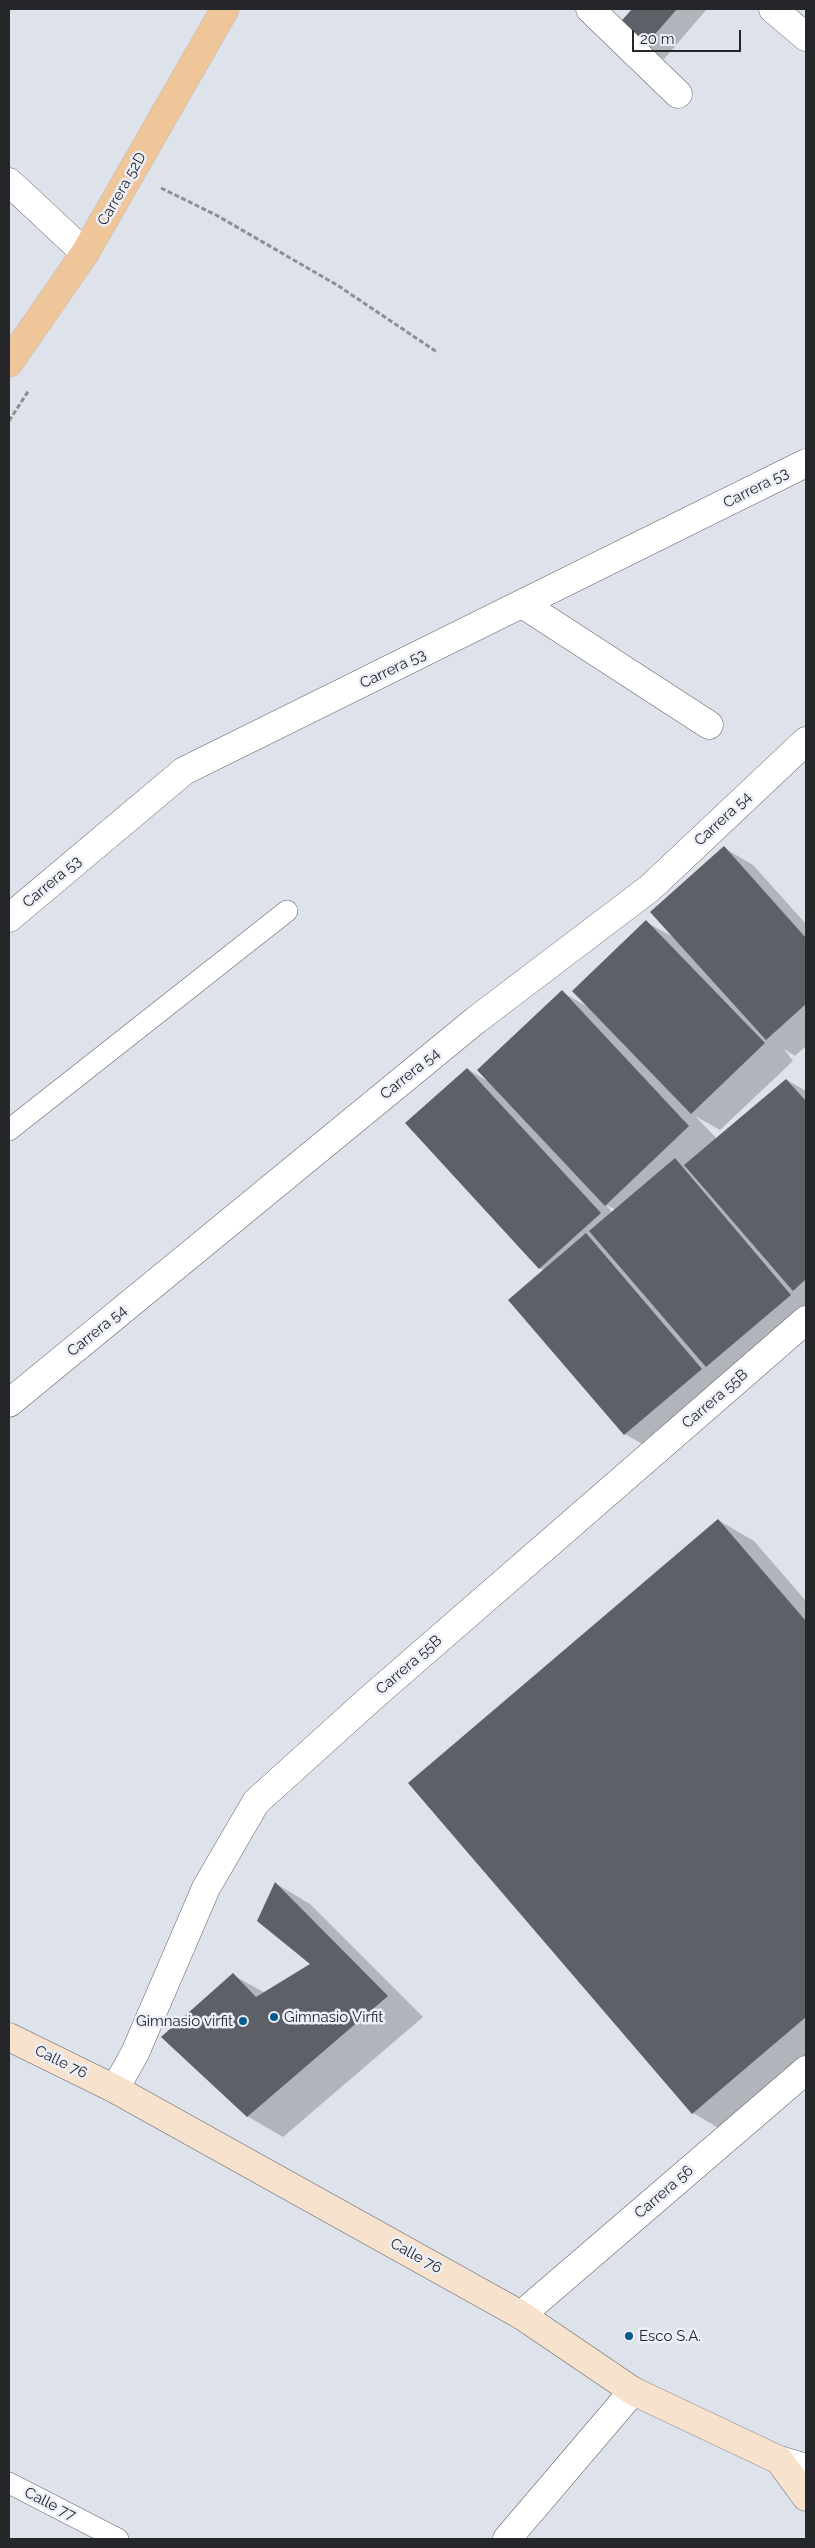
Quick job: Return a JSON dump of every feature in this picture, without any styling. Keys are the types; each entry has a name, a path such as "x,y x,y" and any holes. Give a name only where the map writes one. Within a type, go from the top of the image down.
{"main road":[{"name":"Carrera 52D","path":"9,363 85,253 225,9"}],"street":[{"path":"590,9 678,94"},
{"path":"773,9 806,37"},
{"path":"9,182 85,253"},
{"name":"Carrera 53","path":"9,918 184,771 524,605 806,463"},
{"path":"524,605 709,725"},
{"name":"Carrera 54","path":"9,1403 476,1020 650,888 806,741"},
{"name":"Carrera 55B","path":"115,2089 135,2053 206,1888 256,1802 370,1699 806,1320"},
{"name":"Calle 76","path":"9,2037 115,2089 521,2315 633,2390 779,2460 806,2497"},
{"name":"Carrera 56","path":"521,2315 806,2070"},
{"path":"507,2539 633,2390"},
{"path":"779,2460 806,2468"}],"lane":[{"path":"9,1130 287,911"},
{"name":"Calle 77","path":"9,2483 118,2539"}],"path":[{"path":"131,173 216,215 337,285 437,352"}],"building":[{"path":"632,9 677,9 643,48 617,26"},
{"path":"724,846 806,938 806,1004 766,1040 650,912"},
{"path":"646,920 765,1043 691,1114 572,991"},
{"path":"562,990 689,1126 605,1206 477,1070"},
{"path":"467,1068 601,1213 539,1269 405,1123"},
{"path":"786,1079 806,1101 806,1279 793,1291 684,1165"},
{"path":"675,1158 791,1295 706,1367 589,1231"},
{"path":"586,1233 702,1369 624,1435 508,1300"},
{"path":"718,1519 806,1621 806,2017 692,2114 408,1783"},
{"name":"Gimnasio Virfit","path":"275,1882 388,1996 247,2117 161,2037 233,1973 256,1997 310,1964 257,1921"}],"place":[{"name":"Gimnasio Virfit","path":"274,2017"},
{"name":"Gimnasio virfit","path":"243,2021"},
{"name":"Esco S.A.","path":"629,2336"}]}
